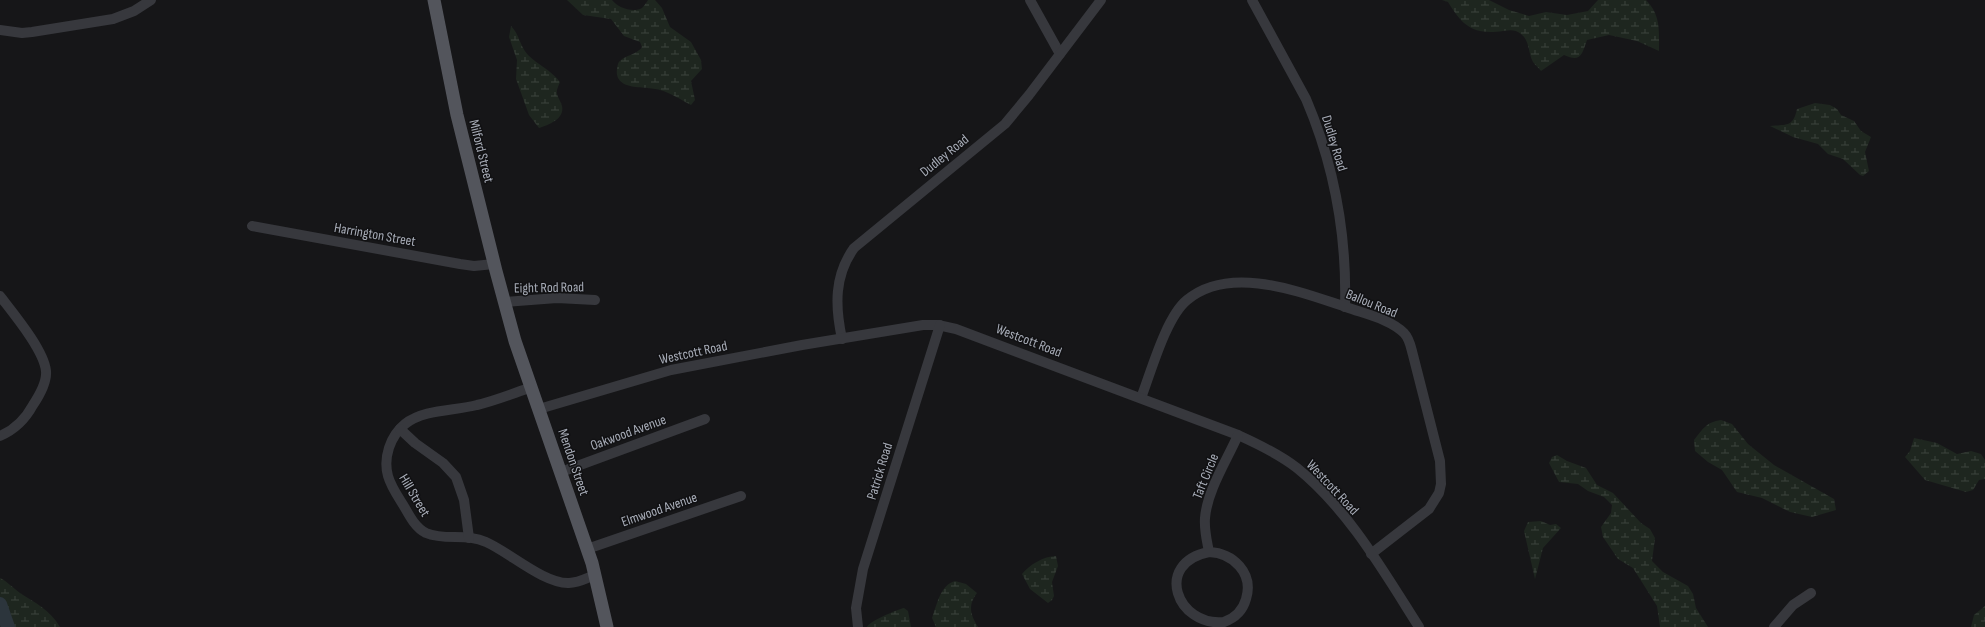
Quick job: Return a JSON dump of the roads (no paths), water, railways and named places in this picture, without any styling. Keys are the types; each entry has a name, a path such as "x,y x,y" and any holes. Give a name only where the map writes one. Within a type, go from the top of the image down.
{"main road":[{"name":"Milford Street","path":"434,0 456,115 506,305"},
{"name":"Mendon Street","path":"506,305 539,409 587,549 595,575 607,627"}],"street":[{"path":"0,30 22,33 113,20 134,11 151,0"},
{"path":"1030,0 1060,54"},
{"name":"Dudley Road","path":"842,339 838,315 837,288 843,264 854,248 1005,124 1101,0"},
{"name":"Dudley Road","path":"1252,0 1306,99 1328,164 1341,216 1346,268 1345,307"},
{"name":"Harrington Street","path":"252,226 460,264 474,266 494,264"},
{"name":"Ballou Road","path":"1141,398 1170,325 1182,304 1202,290 1236,282 1266,283 1377,318 1399,329 1405,334 1414,355 1440,461 1441,484 1434,502 1420,516 1371,554"},
{"path":"0,296 37,348 46,371 45,380 30,412 17,425 0,436"},
{"name":"Eight Rod Road","path":"506,305 557,298 595,300"},
{"name":"Westcott Road","path":"539,409 671,370 922,325 940,325 981,337 1238,435 1270,450 1296,467 1313,482 1352,527 1419,627"},
{"name":"Patrick Road","path":"858,627 856,608 863,569 940,325"},
{"name":"Hill Street","path":"532,387 478,405 422,415 400,429 394,437 387,455 387,476 412,520 426,533 437,536 477,538 487,542 532,570 555,581 571,583 595,575"},
{"name":"Oakwood Avenue","path":"561,472 705,419"},
{"path":"400,429 415,443 443,463 456,477 464,500 469,538"},
{"name":"Taft Circle","path":"1209,552 1205,527 1208,503 1238,435"},
{"name":"Elmwood Avenue","path":"587,549 741,496"},
{"path":"1209,552 1221,553 1233,558 1244,570 1248,586 1245,603 1238,613 1228,620 1212,624 1204,624 1191,618 1181,607 1176,593 1177,579 1184,566 1195,556 1209,552"},
{"path":"1774,627 1793,605 1811,593"}],"waterway":[{"path":"0,604 8,627"}]}
